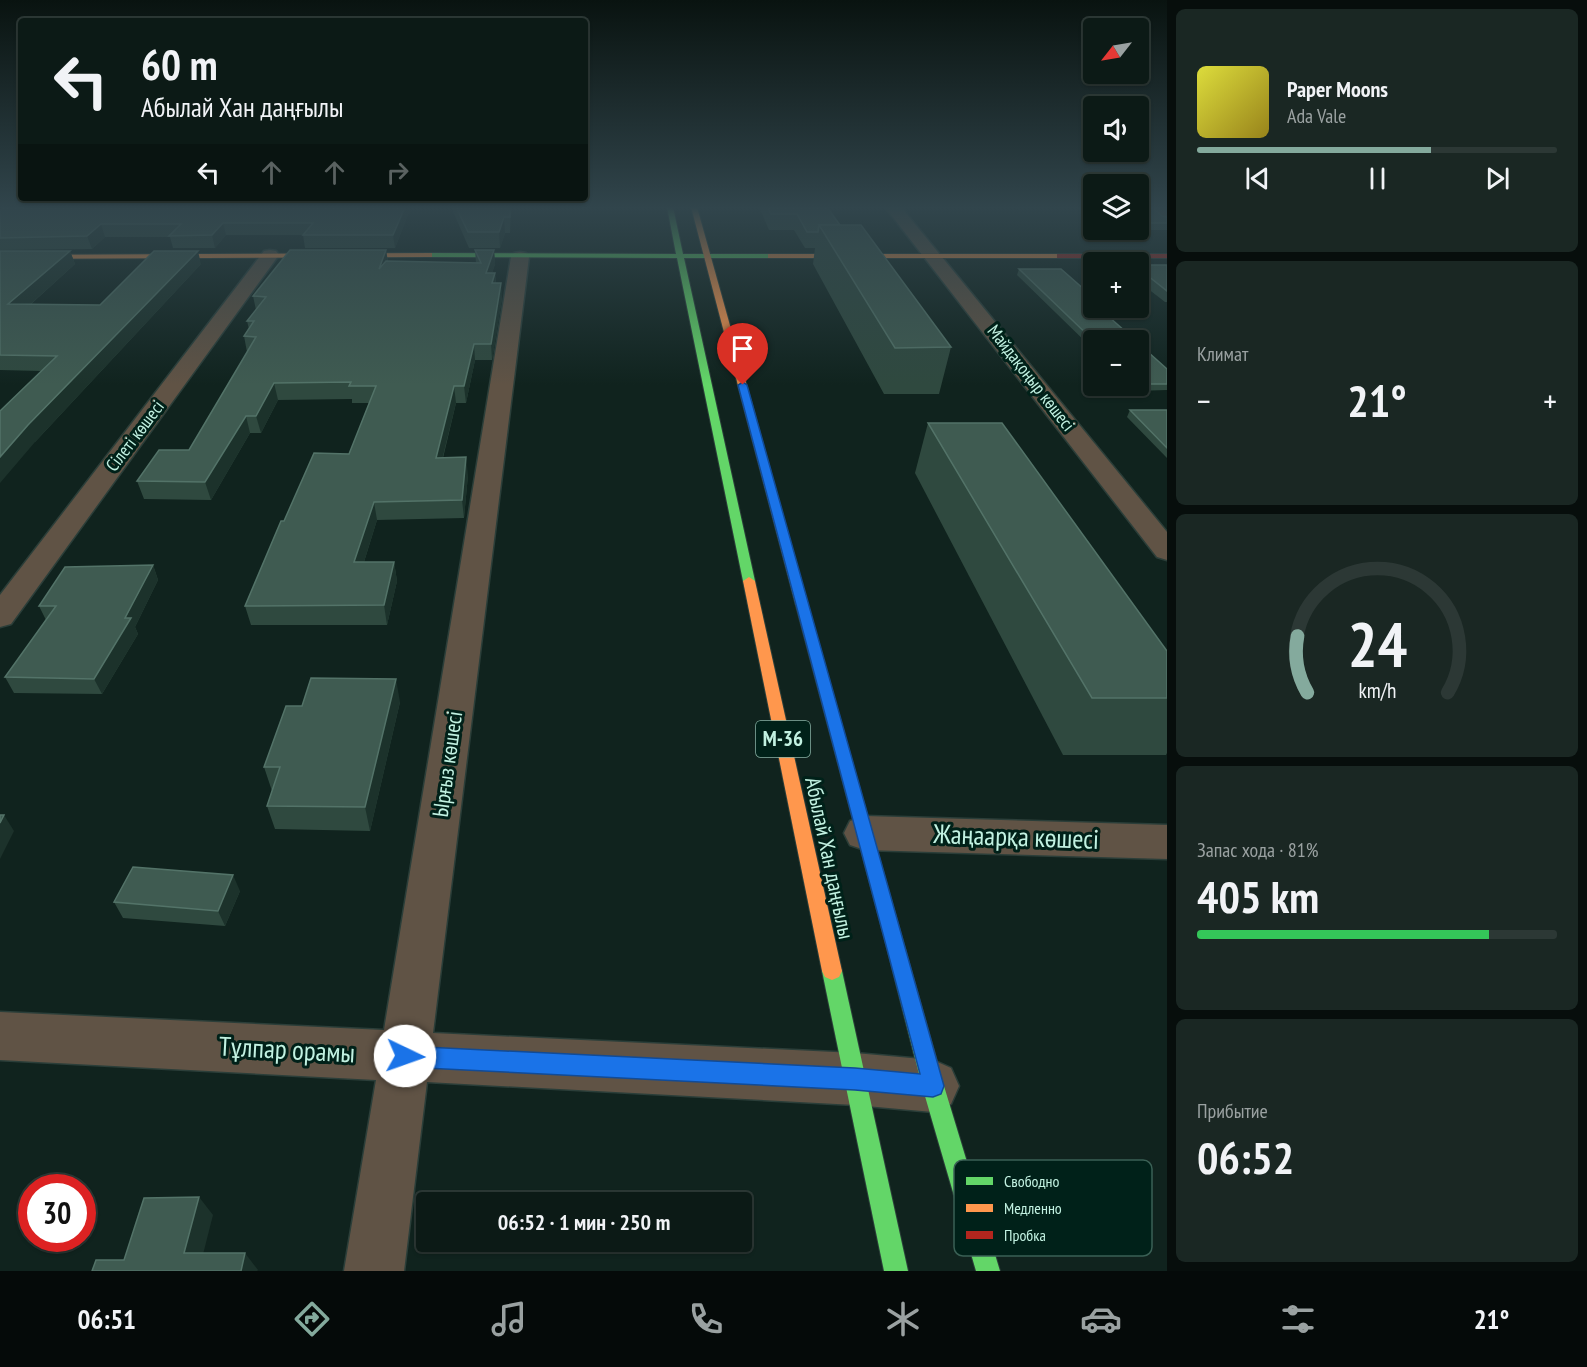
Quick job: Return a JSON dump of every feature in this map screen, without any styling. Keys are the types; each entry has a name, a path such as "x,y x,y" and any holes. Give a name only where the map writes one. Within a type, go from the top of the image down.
{"main road":[{"name":"Абылай Хан даңғылы","path":"683,266 896,1271"},
{"name":"Абылай Хан даңғылы","path":"710,266 955,1160"},
{"name":"Абылай Хан даңғылы","path":"984,1256 988,1271"}],"street":[{"name":"Сілеті көшесі","path":"0,617 262,266"},
{"name":"Ырғыз көшесі","path":"374,1271 519,266"},
{"name":"Майдақоңыр көшесі","path":"943,266 1167,551"},
{"name":"Жаңаарқа көшесі","path":"865,832 1167,842"},
{"name":"Тұлпар орамы","path":"0,1036 855,1079 933,1086"}],"building":[{"path":"0,266 52,266 8,304 100,305 139,266 183,266 28,425 0,457 0,411 57,356 0,355"},
{"path":"277,266 380,266 379,269 381,266 488,266 486,273 495,273 492,283 501,283 491,344 474,344 464,386 454,386 436,458 466,457 462,500 374,502 354,562 394,562 384,605 245,606 281,521 284,521 314,453 349,454 376,386 349,386 351,382 274,383 256,416 246,416 205,482 137,481 159,450 189,450 256,337 244,336 254,321 247,321 266,297 253,296"},
{"path":"845,266 891,266 951,347 895,348"},
{"path":"1149,266 1167,266 1167,291 1149,277"},
{"path":"1019,269 1061,269 1083,288 1083,318 1110,318 1124,330 1083,330"},
{"path":"1149,353 1167,369 1167,384 1149,384"},
{"path":"1130,410 1167,410 1167,448"},
{"path":"928,423 1002,423 1167,651 1167,698 1092,698"},
{"path":"153,565 125,618 131,618 94,679 5,677 56,606 39,606 65,567"},
{"path":"311,678 396,679 365,807 267,806 280,767 264,767 286,706 302,706"},
{"path":"133,867 233,875 218,911 114,902"},
{"path":"199,1197 184,1253 245,1253 241,1271 92,1271 96,1260 124,1260 144,1198"}],"traffic: fast":[{"path":"683,266 749,581"},
{"path":"897,952 955,1160"},
{"path":"832,971 896,1271"},
{"path":"984,1256 988,1271"}],"traffic: slow":[{"path":"710,266 801,602"},
{"path":"749,581 832,971"}],"traffic: jam":[{"path":"801,602 897,952"}],"route":[{"path":"405,1056 855,1079 933,1086 743,385"}]}
